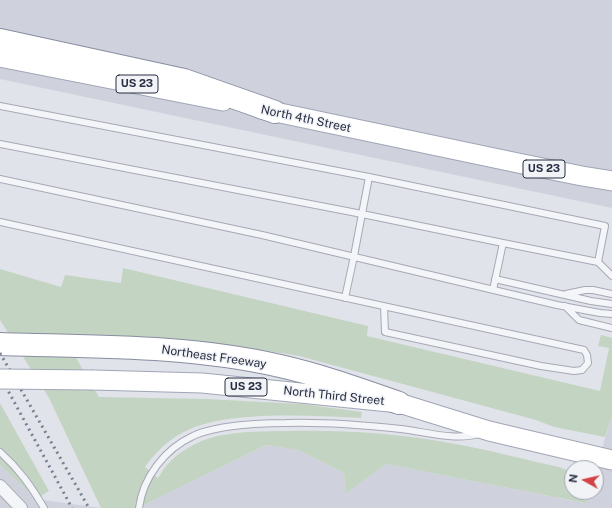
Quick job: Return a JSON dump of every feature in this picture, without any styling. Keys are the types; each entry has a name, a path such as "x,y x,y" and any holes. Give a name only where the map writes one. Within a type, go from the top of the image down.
{"highway":[{"path":"0,40 184,80 275,112"},
{"name":"Northeast Freeway","path":"0,344 159,349 197,352 280,366 312,374 398,402"}],"main road":[{"name":"North 4th Street","path":"0,57 275,112 525,165 612,181"},
{"name":"North Third Street","path":"0,379 202,382 398,402 489,431 612,460"}],"street":[{"path":"0,486 21,508"}],"lane":[{"path":"0,106 369,176 605,226 598,262"},
{"path":"0,144 362,214 598,262 610,274"},
{"path":"345,298 369,176"},
{"path":"0,180 262,235 493,290 565,306 612,314"},
{"path":"0,222 345,298 384,306 584,350 587,355 588,363 582,370 574,371 541,366 385,332 384,306"},
{"path":"493,290 503,243"},
{"path":"495,278 590,301 612,304"},
{"path":"564,295 585,290 612,294"},
{"path":"565,306 579,320 612,328"},
{"path":"139,508 146,483 156,466 174,447 194,436 212,430 240,425 309,422 354,424 454,436 473,436 489,431"},
{"path":"0,452 11,462 30,485 44,508"}],"shaded area":[{"path":"0,0 612,0 612,208 0,79"},
{"path":"612,416 612,508 138,508 266,445 298,450 344,473 346,492 386,464 584,503 585,500 604,500 604,460 598,460"},
{"path":"0,465 36,499 101,508 0,508"}],"green space":[{"path":"123,268 368,326 367,336 600,391 609,348 598,346 601,335 612,338 612,416 605,437 554,427 536,420 299,356 181,339 62,334 99,397 207,399 302,404 362,412 361,418 262,416 222,420 205,424 180,434 156,453 145,467 158,478 171,461 180,453 196,443 226,434 258,431 354,432 397,435 440,441 486,450 564,469 564,499 386,464 346,493 344,473 298,450 266,445 138,508 101,508 49,398 0,320 0,269 61,287 65,275 121,283"},
{"path":"0,403 49,491 36,499 0,465"},
{"path":"570,500 586,500 585,503"}],"railway":[{"path":"0,353 89,508"},
{"path":"0,376 72,508"}]}
